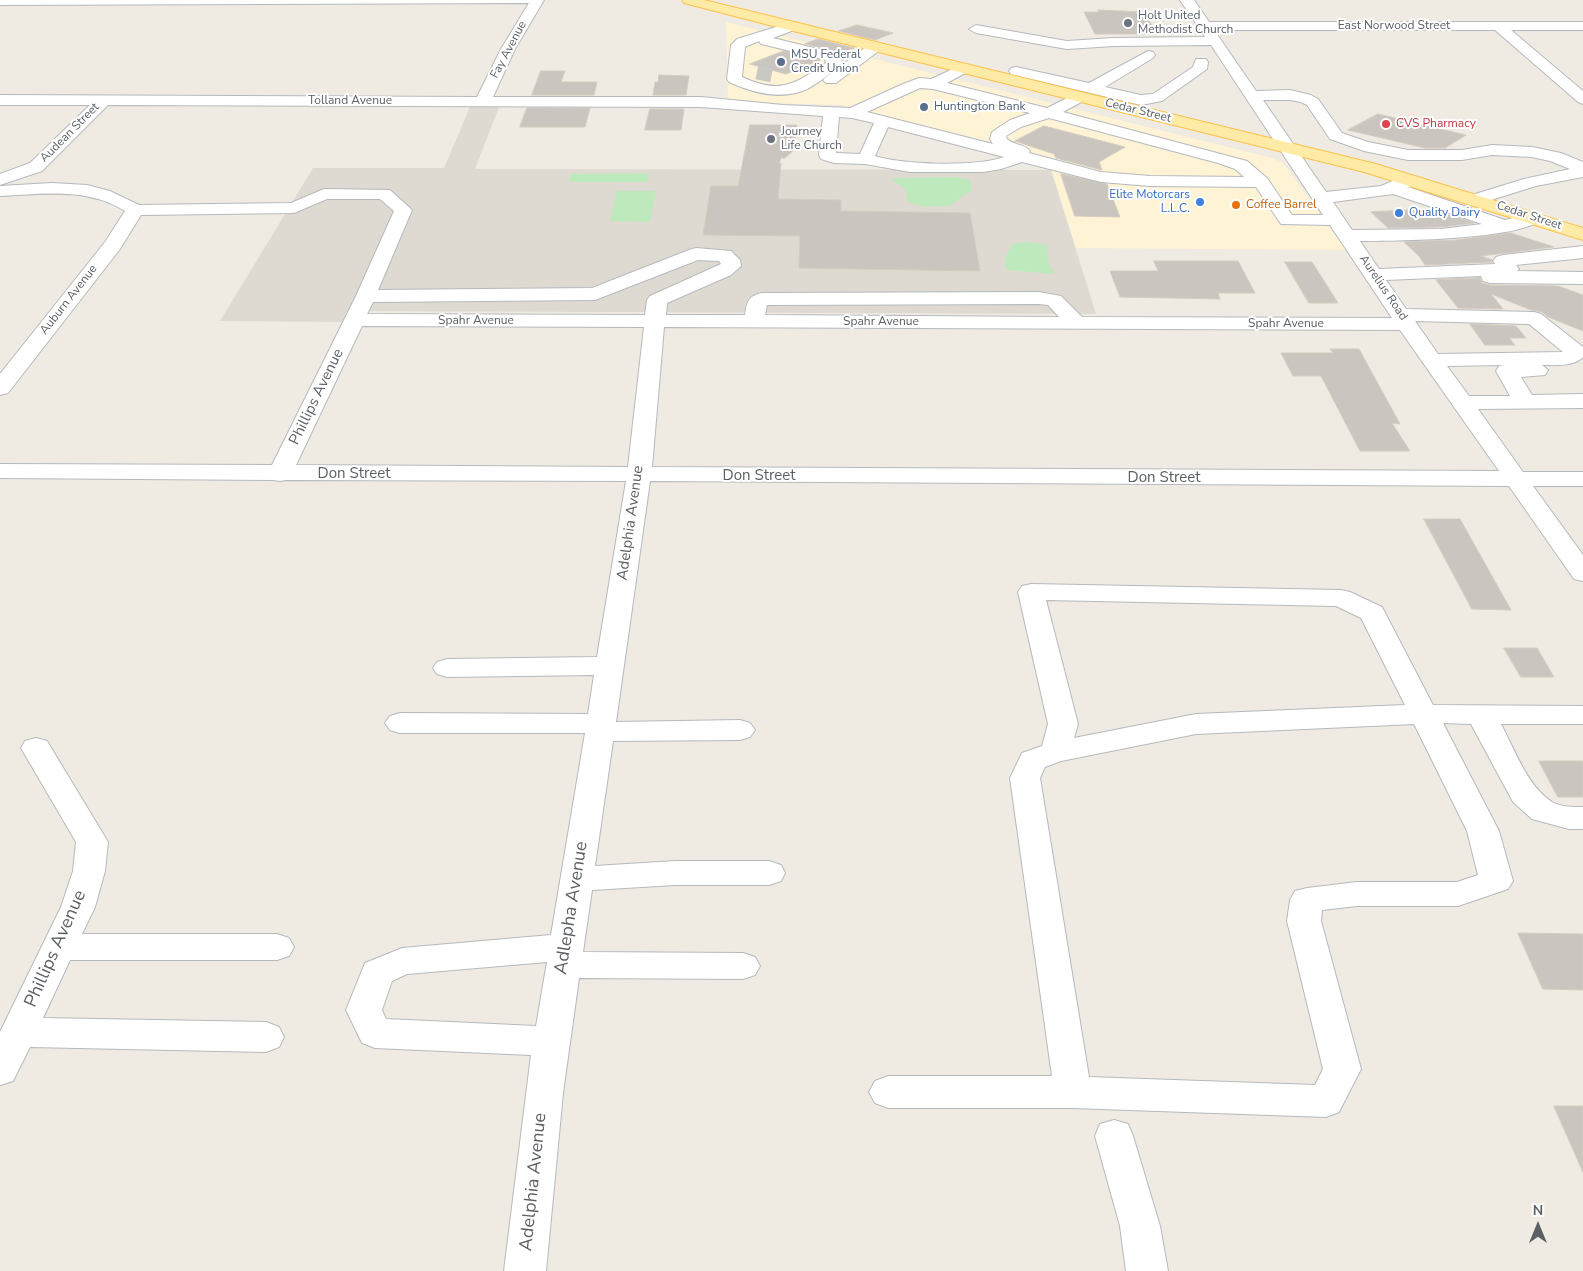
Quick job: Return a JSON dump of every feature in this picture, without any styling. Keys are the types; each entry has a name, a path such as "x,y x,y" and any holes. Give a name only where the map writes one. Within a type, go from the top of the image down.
{"main road":[{"name":"Cedar Street","path":"690,0 789,27 1002,78 1086,93 1410,180 1583,234"}],"street":[{"path":"0,1 525,0"},
{"name":"Fay Avenue","path":"482,101 508,49 537,0"},
{"name":"Aurelius Road","path":"1187,0 1404,320 1583,573"},
{"name":"East Norwood Street","path":"1205,26 1583,26"},
{"path":"1498,26 1583,99"},
{"path":"765,35 766,41 829,56 836,62 803,84 791,89 765,89 734,79 742,68 738,45 765,35 789,27"},
{"path":"976,29 1067,45 1216,41"},
{"path":"1131,42 1134,52 1155,56 1050,113 1030,118 1003,130 998,135 1000,144 1087,168 1255,177"},
{"path":"1016,71 1056,80 1086,93 1127,96 1141,100 1158,98 1200,69 1182,42"},
{"path":"1002,78 1067,45"},
{"path":"1083,45 1095,52 1097,57"},
{"path":"832,80 875,47"},
{"path":"1194,61 1231,64"},
{"path":"933,84 964,68"},
{"path":"1056,80 1072,71"},
{"path":"772,75 803,84"},
{"path":"852,113 919,84 933,84 1050,113 1241,165 1255,177 1287,220 1342,228 1460,233 1505,226 1533,218"},
{"path":"1127,96 1143,86"},
{"path":"1253,96 1290,95 1306,98 1313,102 1336,136 1364,146 1408,155 1462,155 1492,150 1532,152 1555,157 1583,168"},
{"name":"Tolland Avenue","path":"0,100 701,102 831,113 852,113"},
{"name":"Audean Street","path":"36,167 104,100"},
{"path":"831,113 826,155 834,158 866,159 879,163 906,166 973,167 995,166 1020,157"},
{"path":"852,113 1102,177 1150,181 1255,177"},
{"path":"866,159 883,120"},
{"path":"1121,170 1164,143"},
{"path":"0,180 36,167 128,204 135,210"},
{"path":"1478,200 1517,185 1583,172"},
{"path":"1322,198 1360,195 1393,188 1410,180"},
{"path":"1393,188 1505,226"},
{"path":"0,191 88,189"},
{"name":"Phillips Avenue","path":"135,210 294,208 324,194 384,194 403,210 366,296 280,474"},
{"name":"Auburn Avenue","path":"0,388 112,245 135,210"},
{"path":"1374,275 1509,269 1503,261 1583,252"},
{"name":"Adelphia Avenue","path":"366,296 595,294 696,254 724,255 730,260 731,266 724,271 657,300 639,476 600,728"},
{"path":"1478,270 1486,277 1583,278"},
{"path":"754,321 757,302 762,299 1039,298 1054,300 1077,323"},
{"name":"Spahr Avenue","path":"354,320 1077,323 1534,318 1559,337 1576,354 1567,358 1432,360"},
{"path":"1524,402 1507,370 1583,370"},
{"path":"1463,403 1583,401"},
{"name":"Don Street","path":"0,471 639,476 1583,479"},
{"path":"888,1092 1072,1092 1326,1101 1342,1069 1304,922 1307,900 1357,894 1458,894 1496,881 1483,831 1372,613 1341,598 1031,592 1063,724 1055,752"},
{"path":"447,668 609,666"},
{"path":"1072,1092 1025,778 1033,760 1055,752 1196,724 1423,714 1583,715"},
{"path":"1480,714 1524,795 1543,810 1569,818 1583,818"},
{"path":"400,722 740,730"},
{"name":"Adlepha Avenue","path":"544,1093 600,728"},
{"name":"Phillips Avenue","path":"0,1070 78,907 89,871 92,842 36,748"},
{"path":"577,880 675,872 769,872"},
{"path":"59,948 277,948"},
{"path":"552,1041 376,1033 364,1010 377,973 402,961 565,956 743,966"},
{"path":"18,1032 266,1037"},
{"name":"Adelphia Avenue","path":"525,1271 544,1093"},
{"path":"1114,1136 1140,1226 1147,1271"}],"shaded area":[{"path":"726,22 1272,158 1283,163 1346,250 1076,248 1051,169 840,105 728,102"},
{"path":"470,107 499,107 475,169 1051,170 1096,314 347,311 342,322 220,321 313,168 444,168"}],"green space":[{"path":"649,173 648,182 569,182 571,174"},
{"path":"956,177 970,180 972,190 949,206 924,207 908,202 905,189 892,180 896,178"},
{"path":"617,191 656,191 650,222 610,221"},
{"path":"1027,242 1047,245 1049,265 1054,272 1052,274 1007,270 1005,260 1012,244"}],"building":[{"path":"1098,10 1144,12 1157,34 1095,34 1084,12 1099,12"},
{"path":"857,25 893,33 875,40 839,31"},
{"path":"818,39 854,48 838,54 834,51 805,44"},
{"path":"784,51 821,60 786,74 750,64"},
{"path":"541,71 565,71 561,82 597,82 594,95 532,95"},
{"path":"659,75 689,76 686,95 653,95 655,82 658,82"},
{"path":"527,108 590,108 585,127 520,127"},
{"path":"650,109 684,109 681,130 645,130"},
{"path":"1378,114 1466,135 1445,148 1425,148 1348,130"},
{"path":"750,125 797,125 794,150 785,158 781,158 779,164 781,163 778,199 841,200 841,211 970,213 980,271 799,268 800,236 703,235 711,186 738,186"},
{"path":"1044,126 1125,147 1099,162 1102,170 1056,158 1054,154 1015,141"},
{"path":"1061,174 1107,184 1120,217 1075,216"},
{"path":"1431,209 1474,223 1441,227 1388,228 1371,212"},
{"path":"1511,233 1554,247 1481,256 1492,260 1492,262 1425,265 1419,256 1404,242 1456,240"},
{"path":"1154,261 1238,261 1255,293 1218,293 1220,299 1120,297 1110,271 1158,271"},
{"path":"1285,262 1312,262 1338,303 1309,303"},
{"path":"1480,278 1482,283 1490,285 1558,286 1583,295 1583,331 1548,317 1542,312 1531,310 1491,294 1503,309 1458,308 1436,280"},
{"path":"1470,324 1516,326 1526,338 1509,338 1515,345 1485,345"},
{"path":"1330,349 1359,349 1400,424 1392,423 1410,451 1360,451 1321,376 1293,376 1281,353 1333,353"},
{"path":"1424,519 1460,519 1511,610 1472,609"},
{"path":"1504,648 1537,648 1554,677 1521,677"},
{"path":"1539,761 1583,761 1583,797 1558,797"},
{"path":"1518,933 1583,934 1583,990 1543,989"},
{"path":"1554,1106 1583,1106 1583,1172"}],"tunnel":[{"path":"757,72 772,75"}],"place":[{"name":"Holt United Methodist Church","path":"1128,23"},
{"name":"MSU Federal Credit Union","path":"781,62"},
{"name":"Huntington Bank","path":"924,107"},
{"name":"CVS Pharmacy","path":"1386,124"},
{"name":"Journey Life Church","path":"771,139"},
{"name":"Elite Motorcars L.L.C.","path":"1200,202"},
{"name":"Coffee Barrel","path":"1236,205"},
{"name":"Quality Dairy","path":"1399,213"}]}
